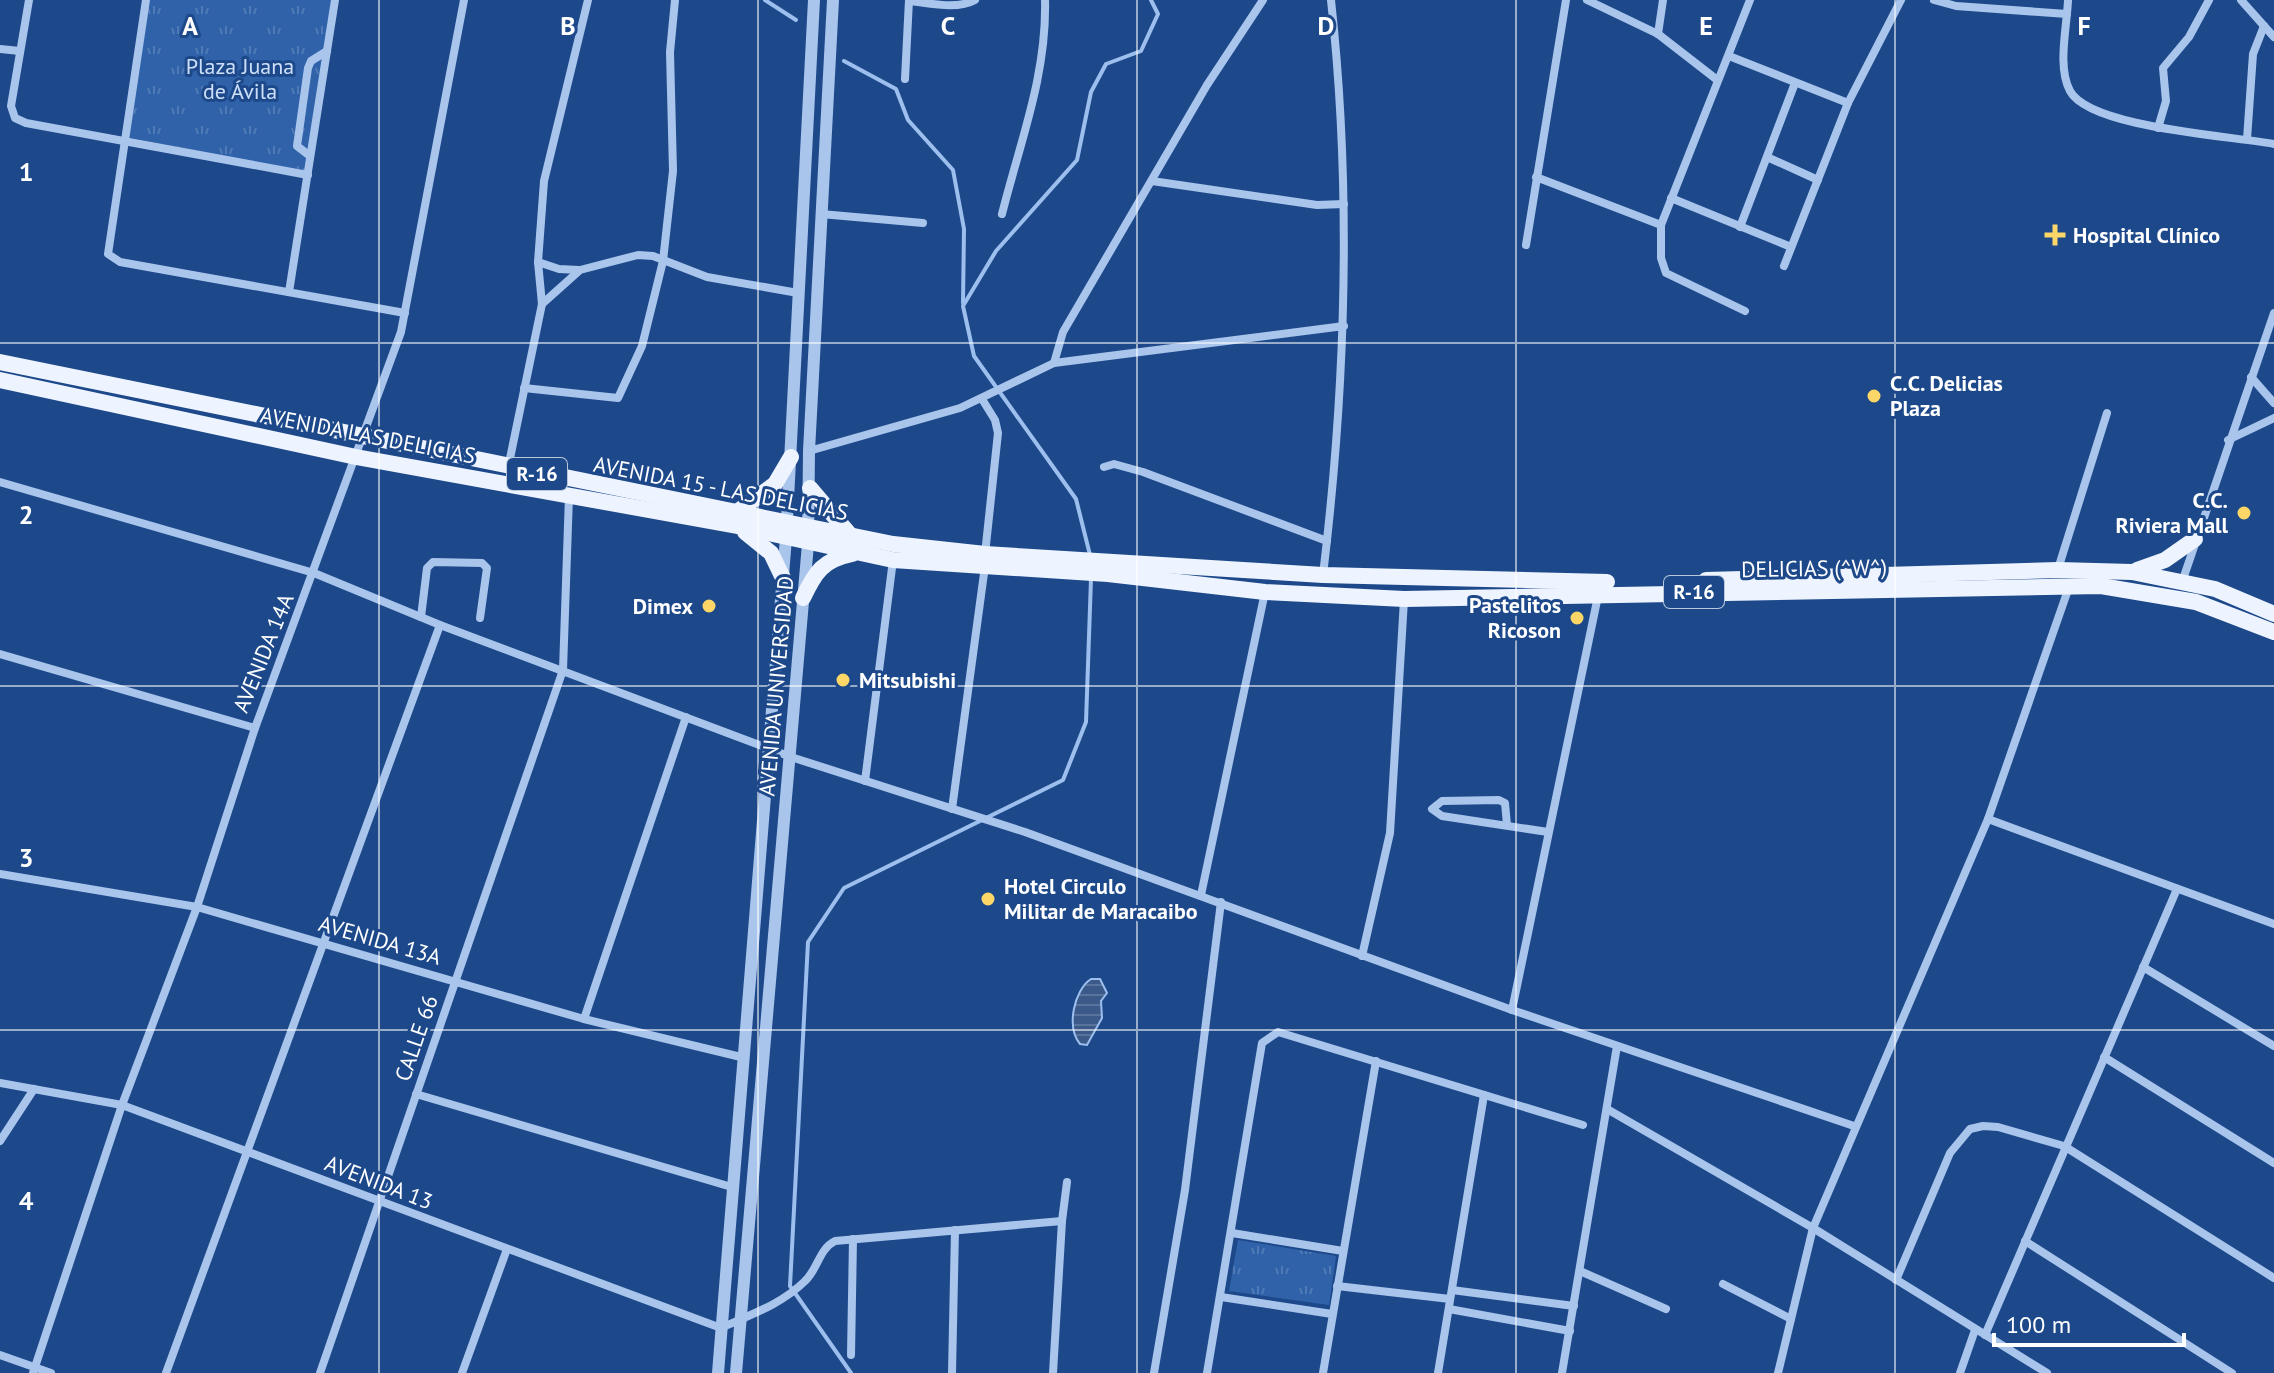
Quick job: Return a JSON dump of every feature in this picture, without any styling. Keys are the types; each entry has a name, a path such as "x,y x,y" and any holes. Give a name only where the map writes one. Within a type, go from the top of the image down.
{"main road":[{"name":"AVENIDA 15 - LAS DELICIAS","path":"0,362 364,435 737,519"},
{"name":"AVENIDA LAS DELICIAS","path":"0,380 356,457 569,496 737,519 808,536 856,553 893,560 985,559 1109,567"},
{"path":"783,578 771,553 737,519 775,484 791,457"},
{"path":"810,488 851,536"},
{"name":"AVENIDA 15 - LAS DELICIAS","path":"808,536 851,536 985,559"},
{"path":"2132,572 2165,560 2195,539"},
{"path":"803,598 814,573 831,558 856,553"},
{"name":"DELICIAS (^W^)","path":"1109,567 1265,592 1404,599 2058,570 2132,572 2215,589 2274,614"},
{"name":"DELICIAS (^W^)","path":"1109,567 1599,588 2070,586 2128,589 2178,597 2274,632"}],"street":[{"path":"29,0 11,106 15,118 26,123 308,175"},
{"path":"146,0 108,254 120,262 405,313"},
{"path":"289,292 335,0"},
{"name":"AVENIDA 14A","path":"0,654 255,728 364,435 405,313 464,0"},
{"path":"508,468 542,304 538,262 544,181 588,0"},
{"path":"524,388 611,398 622,395 642,346 663,261 673,171 670,52 675,0"},
{"name":"AVENIDA UNIVERSIDAD","path":"718,1373 787,531 814,0"},
{"name":"AVENIDA UNIVERSIDAD","path":"736,1373 738,1320 791,757 808,536 809,451 833,0"},
{"path":"905,79 909,1 967,4 975,0"},
{"path":"1002,214 1041,76 1046,40 1045,0"},
{"path":"1054,363 1063,332 1207,85 1263,0"},
{"path":"1323,575 1344,326 1344,136 1331,0"},
{"path":"1526,245 1566,0"},
{"path":"1587,0 1658,34 1716,79"},
{"path":"1658,34 1663,0"},
{"path":"1745,311 1666,273 1661,225 1716,79 1729,56 1750,0"},
{"path":"1784,266 1848,103 1901,0"},
{"path":"1934,0 1956,6 2067,14"},
{"path":"2068,0 2065,73 2070,92 2090,108 2158,128 2274,144"},
{"path":"2158,128 2166,101 2163,68 2189,37 2209,0"},
{"path":"2241,0 2274,37"},
{"path":"2247,139 2253,54 2264,26"},
{"path":"0,49 20,51"},
{"path":"310,156 297,146 308,68 311,61 327,51"},
{"path":"1729,56 1848,103"},
{"path":"1740,227 1795,83"},
{"path":"1767,157 1818,180"},
{"path":"1536,177 1661,225"},
{"path":"1152,181 1317,205 1344,204"},
{"path":"1671,198 1791,247"},
{"path":"821,214 923,223"},
{"path":"538,262 559,269 580,270 638,255 707,277 798,293"},
{"path":"542,304 580,270"},
{"path":"2178,597 2228,440 2274,313"},
{"path":"809,451 923,420 987,397 1054,363 1344,326"},
{"path":"2251,377 2259,391 2274,403"},
{"path":"954,810 998,433 987,397"},
{"path":"2058,570 2107,413"},
{"path":"2228,440 2274,418"},
{"path":"1104,467 1114,464 1143,472 1327,541"},
{"path":"0,482 314,573 440,625 791,757 988,821 1221,902 1512,1010 1854,1126"},
{"name":"CALLE 66","path":"320,1373 563,670 569,496"},
{"path":"865,781 893,560"},
{"path":"421,617 427,568 433,562 482,563 487,568 480,618"},
{"path":"1778,1373 1813,1228 1854,1126 1988,819 2070,586"},
{"path":"1512,1010 1599,588"},
{"path":"1201,895 1265,592"},
{"path":"1362,956 1390,833 1404,599"},
{"path":"166,1373 440,625"},
{"path":"584,1019 686,717"},
{"path":"35,1370 122,1105 197,907 255,728"},
{"path":"1507,825 1505,803 1499,800 1442,801 1432,809 1442,816 1548,832"},
{"path":"1988,819 2274,924"},
{"name":"AVENIDA 13A","path":"0,874 197,907 584,1019 746,1059"},
{"path":"1985,1335 2177,889"},
{"path":"1154,1373 1185,1190 1221,902"},
{"path":"2143,967 2274,1046"},
{"path":"1207,1373 1262,1043 1278,1032 1583,1125"},
{"path":"1562,1373 1617,1046"},
{"path":"2104,1057 2274,1163"},
{"path":"1323,1373 1376,1061"},
{"name":"AVENIDA 13","path":"0,1083 122,1105 247,1149 378,1203 721,1328"},
{"path":"0,1141 34,1089"},
{"path":"416,1094 735,1188"},
{"path":"1438,1373 1484,1095"},
{"path":"1607,1109 1813,1228 2047,1373"},
{"path":"1896,1280 1950,1153 1970,1129 1998,1127 2064,1146 2274,1278"},
{"path":"1053,1373 1067,1182"},
{"path":"721,1328 786,1296 806,1280 826,1245 853,1239 1062,1221"},
{"path":"952,1373 955,1230"},
{"path":"1232,1233 1343,1251"},
{"path":"851,1355 853,1239"},
{"path":"2025,1241 2232,1373"},
{"path":"462,1373 507,1249"},
{"path":"1580,1271 1666,1309"},
{"path":"1723,1284 1791,1319"},
{"path":"1337,1286 1574,1306"},
{"path":"1221,1297 1332,1314"},
{"path":"1449,1309 1570,1331"},
{"path":"1960,1373 1975,1330"},
{"path":"0,1355 35,1370 51,1373"}],"green space":[{"name":"Plaza Juana de Ávila","path":"149,0 332,0 305,172 127,137"},
{"path":"1238,1240 1336,1256 1329,1305 1229,1291"}],"shaded area":[{"path":"1091,979 1100,979 1107,993 1101,1001 1102,1018 1087,1045 1080,1044 1076,1037 1073,1019 1080,991"}],"waterway":[{"path":"765,0 796,20"},
{"path":"1090,555 1076,499 974,356 963,306 996,251 1077,160 1091,92 1106,64 1141,51 1158,14 1151,0"},
{"path":"844,61 896,89 908,120 953,170 964,229 963,303"},
{"path":"851,1373 790,1286 808,942 844,888 1063,780 1086,722 1091,579"}],"place":[{"name":"Hospital Clínico","path":"2055,235"},
{"name":"C.C. Delicias Plaza","path":"1874,396"},
{"name":"C.C. Riviera Mall","path":"2244,513"},
{"name":"Dimex","path":"709,606"},
{"name":"Pastelitos Ricoson","path":"1577,618"},
{"name":"Mitsubishi","path":"843,680"},
{"name":"Hotel Circulo Militar de Maracaibo","path":"988,899"}]}
